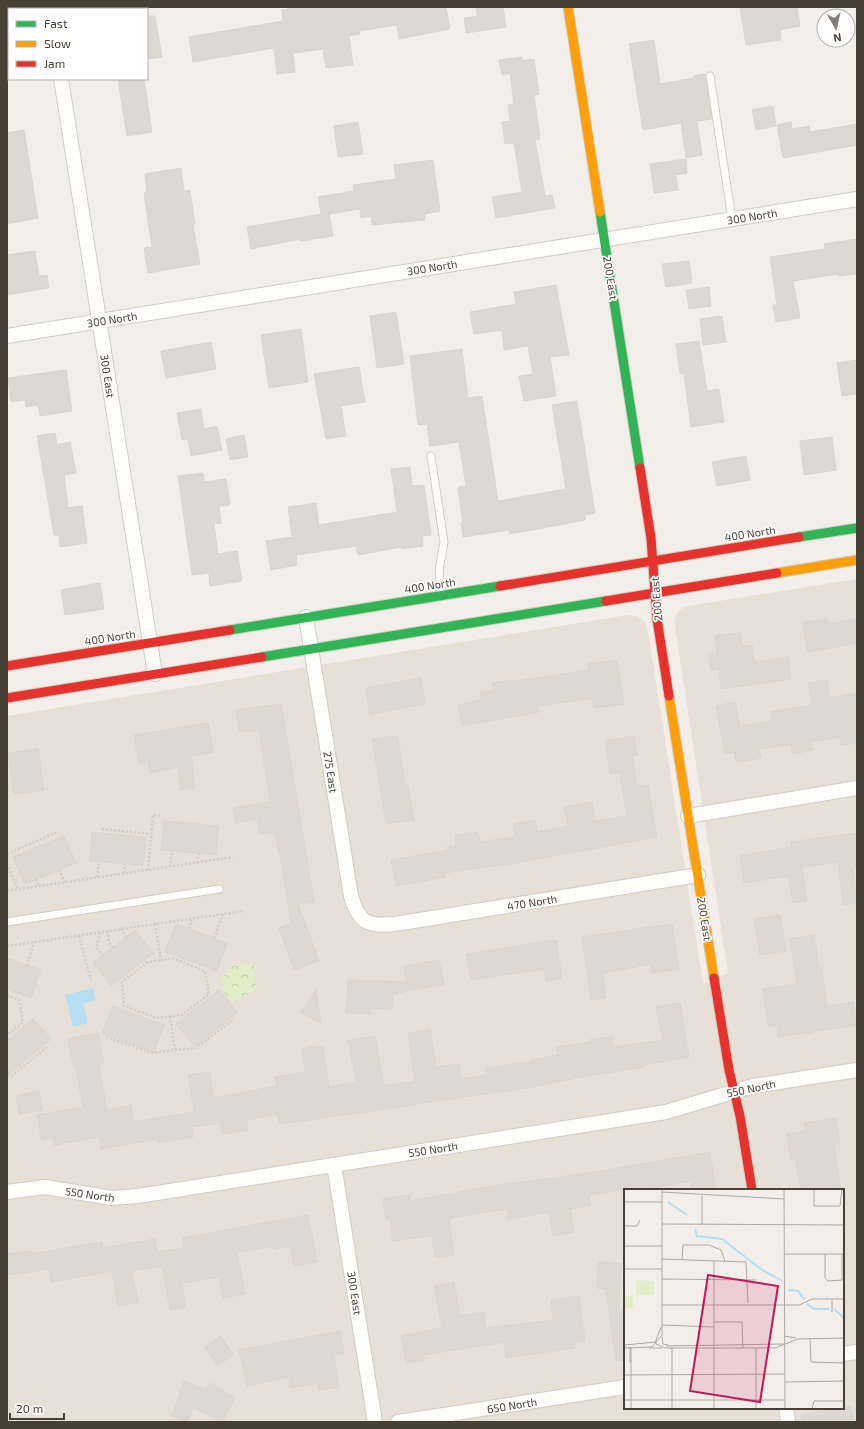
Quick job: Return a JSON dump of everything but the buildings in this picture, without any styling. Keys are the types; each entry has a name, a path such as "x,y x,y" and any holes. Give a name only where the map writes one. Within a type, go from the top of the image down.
{"main road":[{"name":"200 East","path":"568,7 651,538 657,619 688,816 752,1189"},
{"name":"400 North","path":"7,666 857,528"},
{"path":"7,698 857,560"}],"street":[{"name":"300 East","path":"61,80 155,674"},
{"name":"300 North","path":"7,336 857,199"},
{"name":"275 East","path":"306,617 351,896 358,916 365,922"},
{"path":"688,816 857,788"},
{"name":"470 North","path":"365,922 375,924 395,924 698,875"},
{"name":"550 North","path":"7,1192 46,1187 112,1198 126,1198 666,1112 753,1086 857,1070"},
{"name":"300 East","path":"334,1165 375,1422"},
{"path":"844,1354 857,1352"},
{"name":"650 North","path":"398,1422 624,1387"},
{"path":"786,1409 788,1422"}],"lane":[{"path":"710,76 732,219"},
{"path":"432,456 444,542 439,571 442,595"},
{"path":"7,922 219,889"}],"path":[{"path":"148,870 153,815 161,816"},
{"path":"102,829 151,834"},
{"path":"7,854 57,832"},
{"path":"170,867 172,851"},
{"path":"197,863 199,854"},
{"path":"7,891 233,857"},
{"path":"97,877 99,861"},
{"path":"7,864 18,889"},
{"path":"124,873 125,864"},
{"path":"59,870 65,882"},
{"path":"36,879 39,886"},
{"path":"7,946 244,911"},
{"path":"214,938 223,914"},
{"path":"189,929 192,919"},
{"path":"155,924 161,960"},
{"path":"120,929 126,937"},
{"path":"101,932 96,946 102,955"},
{"path":"107,932 109,942 113,947"},
{"path":"79,936 91,980"},
{"path":"27,966 34,942"},
{"path":"173,958 205,971 209,994 182,1015 156,1018 124,1006 122,982 148,962 161,960 173,958"},
{"path":"7,995 19,1000 24,1022 7,1035"},
{"path":"170,1016 175,1050"},
{"path":"106,1037 152,1053 196,1048 233,1020"},
{"path":"7,1076 13,1075 48,1046"}],"shaded area":[{"path":"857,579 857,1422 7,1422 7,716 628,615 637,616 645,622 648,631 703,984 728,973 674,620 679,610 688,606"}],"green space":[{"path":"253,964 257,989 232,1002 224,993 222,978 232,966"}],"water":[{"path":"93,988 96,1000 83,1004 88,1023 73,1027 65,995"}],"traffic: fast":[{"path":"600,212 640,468"},
{"path":"799,537 857,528"},
{"path":"230,630 500,586"},
{"path":"262,657 606,601"}],"traffic: slow":[{"path":"568,7 600,212"},
{"path":"777,573 857,560"},
{"path":"669,696 714,978"}],"traffic: jam":[{"path":"640,468 651,538 657,619 669,696"},
{"path":"500,586 799,537"},
{"path":"606,601 777,573"},
{"path":"7,666 230,630"},
{"path":"7,698 262,657"},
{"path":"714,978 729,1070 740,1116 752,1189"}]}
